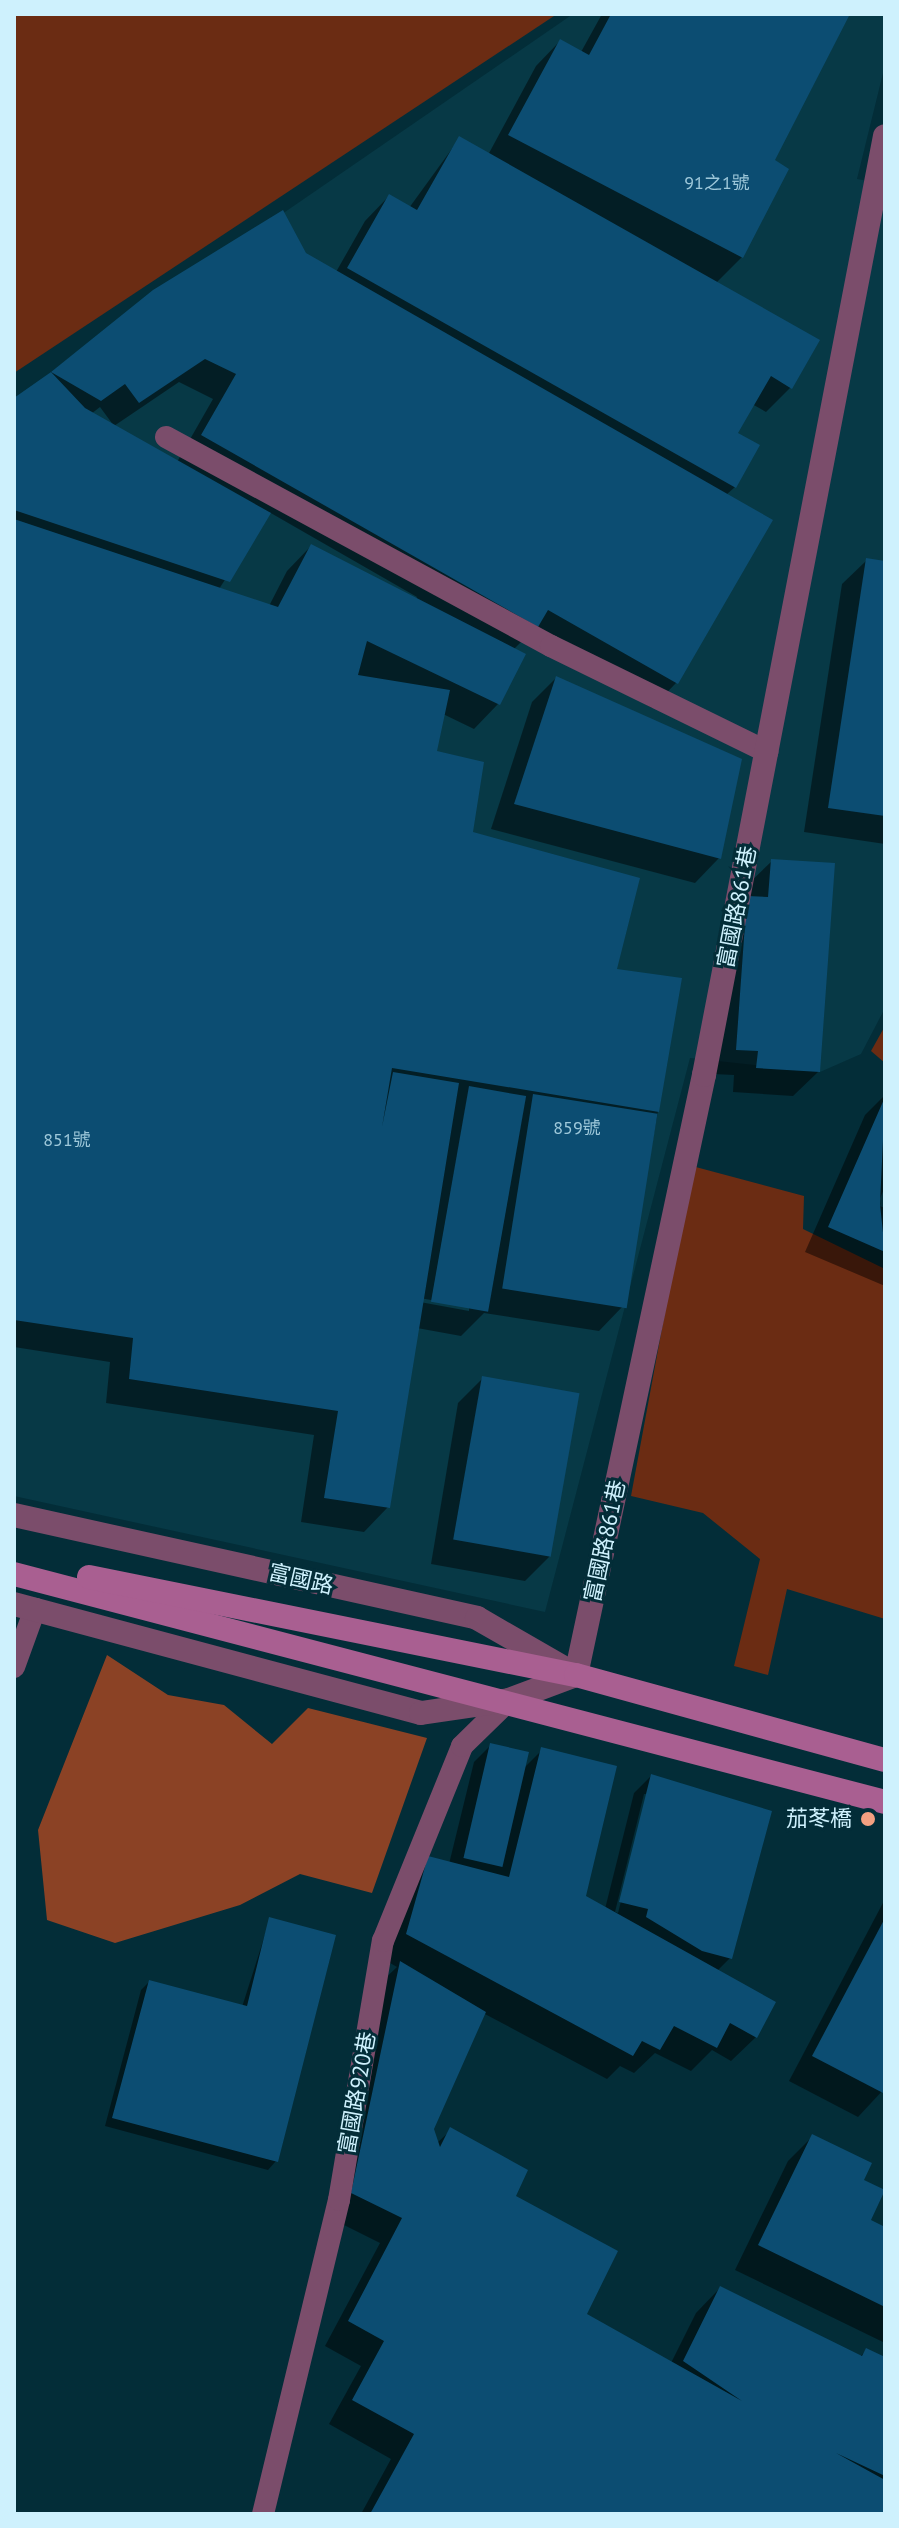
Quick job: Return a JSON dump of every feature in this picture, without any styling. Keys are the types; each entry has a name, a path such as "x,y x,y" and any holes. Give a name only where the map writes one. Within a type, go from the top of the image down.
{"street":[{"name":"富國路861巷","path":"576,1675 767,752 884,142"},
{"name":"富國路","path":"14,1515 477,1618 576,1675"},
{"name":"富國路","path":"14,1563 576,1675 885,1760"},
{"path":"14,1574 509,1700 885,1802"},
{"path":"25,1606 421,1713 509,1700 576,1675"}],"lane":[{"path":"166,437 551,646 767,752"},
{"path":"14,1667 25,1606"},
{"name":"富國路920巷","path":"263,2514 339,2200 383,1941 462,1746 509,1700"}],"shaded area":[{"path":"14,14 557,14 14,373"},
{"path":"573,14 885,14 885,65 857,179 885,184 885,1008 861,1054 820,1072 690,1058 545,1612 14,1496 14,398"},
{"path":"885,1026 885,1063 871,1051"},
{"path":"692,1166 804,1196 803,1229 885,1269 885,1619 787,1589 768,1675 734,1666 760,1559 703,1513 631,1496"},
{"path":"107,1655 168,1695 224,1705 272,1744 308,1708 427,1738 372,1893 300,1874 240,1905 115,1943 47,1920 38,1830"}],"building":[{"path":"611,14 850,14 775,160 789,169 743,258 508,135 560,39 589,55"},
{"path":"459,136 820,340 792,389 771,376 738,433 760,445 736,488 347,268 389,194 417,210"},
{"path":"283,210 306,253 773,520 678,684 548,610 538,627 201,435 236,374 205,359 139,403 125,384 101,401 51,372 153,290"},
{"path":"51,372 85,408 271,513 230,582 14,510 14,398"},
{"path":"14,519 278,607 311,544 526,654 500,705 367,641 358,675 450,690 437,751 484,762 473,832 640,878 617,969 682,978 659,1112 392,1068 382,1127 393,1072 459,1083 390,1508 324,1498 338,1411 129,1379 133,1338 14,1320"},
{"path":"866,558 885,561 885,816 828,808"},
{"path":"556,676 742,759 721,859 514,804"},
{"path":"771,859 835,863 820,1072 756,1068 758,1051 736,1050 747,896 768,897"},
{"path":"469,1086 526,1096 488,1312 431,1302"},
{"path":"533,1094 657,1114 627,1308 502,1289"},
{"path":"885,1097 880,1204 885,1252 828,1227"},
{"path":"482,1376 579,1393 551,1557 453,1539"},
{"path":"490,1743 529,1752 502,1867 463,1858"},
{"path":"541,1747 617,1766 586,1896 776,2002 757,2038 730,2023 717,2048 674,2026 660,2050 642,2041 633,2056 406,1934 428,1856 509,1877"},
{"path":"651,1774 772,1811 732,1959 702,1951 646,1917 648,1909 619,1902"},
{"path":"269,1917 336,1935 278,2162 112,2118 149,1980 247,2006"},
{"path":"885,1918 885,2094 812,2056"},
{"path":"400,1961 486,2012 434,2129 440,2147 450,2127 528,2170 516,2196 618,2251 587,2314 742,2401 683,2361 720,2286 862,2356 866,2348 885,2357 885,2476 836,2453 885,2480 885,2514 370,2514 414,2434 352,2400 384,2341 348,2321 402,2218 351,2193"},
{"path":"812,2134 872,2163 864,2180 885,2190 871,2220 885,2227 885,2307 758,2245"}],"place":[{"name":"茄苳橋","path":"868,1819"}]}
